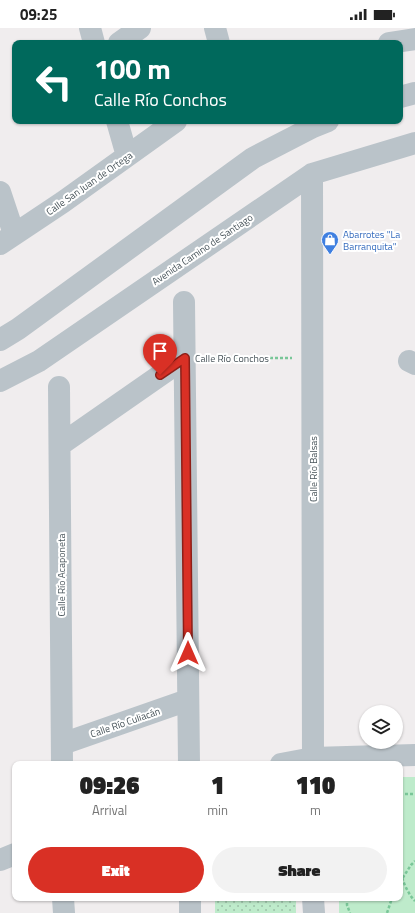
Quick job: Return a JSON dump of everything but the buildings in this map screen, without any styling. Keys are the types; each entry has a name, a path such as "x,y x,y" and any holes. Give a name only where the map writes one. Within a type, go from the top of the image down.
{"street":[{"path":"90,28 93,40"},
{"path":"123,40 140,28"},
{"path":"215,28 218,40"},
{"path":"403,41 415,39"},
{"path":"403,96 415,93"},
{"path":"118,124 127,156"},
{"name":"Calle San Juan de Ortega","path":"7,239 63,202 172,124"},
{"path":"0,340 18,329 253,158 320,124"},
{"name":"Avenida Camino de Santiago","path":"0,381 39,361 312,174 415,143"},
{"name":"Calle Río Balsas","path":"312,174 313,761"},
{"path":"0,192 7,239"},
{"path":"184,302 189,761"},
{"name":"Calle Río Conchos","path":"60,445 185,358"},
{"name":"Calle Río Acaponeta","path":"59,387 62,754"},
{"name":"Calle Río Culiacán","path":"62,754 188,700"},
{"path":"313,761 415,755"},
{"path":"0,860 12,855"},
{"path":"63,901 64,913"},
{"path":"190,901 190,913"},
{"path":"314,901 314,913"}],"path":[{"name":"Calle Río Conchos","path":"185,358 312,358"},
{"path":"403,794 415,794"},
{"path":"403,877 415,861"},
{"path":"403,880 415,901"},
{"path":"347,901 350,913"},
{"path":"388,913 391,901"}],"green space":[{"path":"403,777 415,777 415,913 339,913 339,901 403,901"},
{"path":"215,901 296,901 296,913 215,913"}],"place":[{"name":"Abarrotes \"La Barranquita\"","path":"330,255"}],"route":[{"path":"160,375 185,358 188,653"}]}
